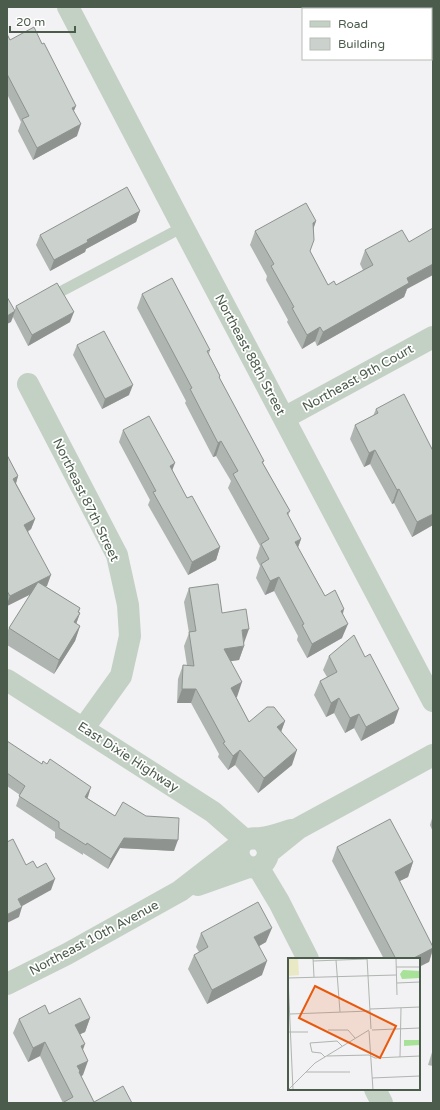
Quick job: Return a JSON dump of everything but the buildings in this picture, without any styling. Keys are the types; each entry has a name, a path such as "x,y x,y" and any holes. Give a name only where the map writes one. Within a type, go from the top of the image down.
{"street":[{"name":"Northeast 88th Street","path":"68,7 433,701"},
{"name":"Northeast 9th Court","path":"284,418 433,337"},
{"name":"Northeast 87th Street","path":"28,384 117,555 128,605 130,636 121,676 83,728"},
{"name":"East Dixie Highway","path":"7,680 213,812 253,852"},
{"name":"Northeast 10th Avenue","path":"7,984 67,954 180,891 433,755"},
{"path":"253,852 307,958"},
{"path":"376,1090 382,1103"}],"lane":[{"path":"60,292 183,228"}]}
